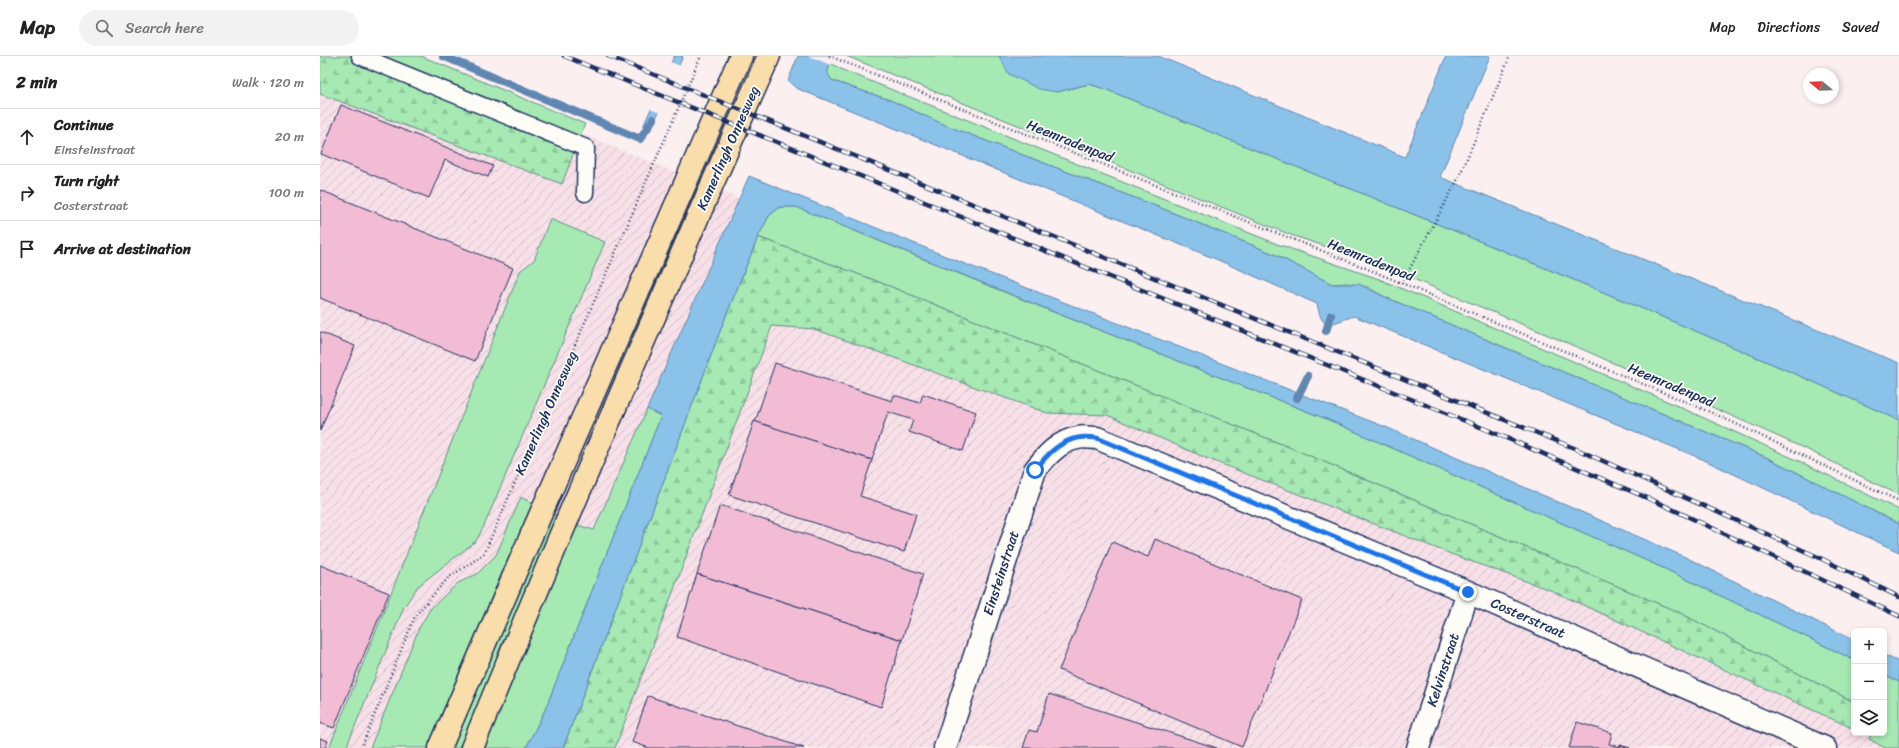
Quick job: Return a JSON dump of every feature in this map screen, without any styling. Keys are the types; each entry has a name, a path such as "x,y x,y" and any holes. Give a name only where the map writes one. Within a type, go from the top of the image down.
{"main road":[{"name":"Kamerlingh Onnesweg","path":"440,748 521,559 742,56"},
{"name":"Kamerlingh Onnesweg","path":"472,748 560,536 703,204 769,56"}],"street":[{"name":"Einsteinstraat","path":"945,748 1035,470 1046,456 1058,446 1078,438 1097,438"},
{"name":"Costerstraat","path":"1097,438 1468,592 1825,748"},
{"name":"Kelvinstraat","path":"1418,748 1468,592"}],"lane":[{"path":"360,56 586,148 585,193"}],"path":[{"name":"Kamerlingh Onnesweg","path":"361,748 415,616 448,578 484,554 701,56"},
{"name":"Heemradenpad","path":"829,56 1402,283 1717,415 1899,501"},
{"path":"1402,283 1460,175 1510,56"}],"shaded area":[{"path":"320,56 392,56 1286,423 1456,499 1851,706 1851,736 1887,736 1887,732 1899,732 1899,748 320,748"}],"green space":[{"path":"320,56 356,56 577,144 562,184 320,94"},
{"path":"356,56 421,56 585,124 577,144"},
{"path":"846,56 999,56 1009,74 1057,92 1089,84 1105,89 1603,292 1801,376 1899,420 1899,495 1808,450 1584,350 1375,263 1291,235"},
{"path":"830,63 845,71 1277,244 1379,279 1662,399 1801,462 1899,510 1899,524 1768,458 1385,297 1367,287 1347,283 1332,284 1274,254 1161,208 945,125 890,100 833,81 827,74"},
{"path":"780,207 796,207 1048,310 1329,420 1663,568 1851,659 1851,700 1678,612 1296,450 874,280 758,237 769,216"},
{"path":"550,219 605,242 484,526 476,541 418,586 404,607 346,748 329,748 520,271 534,260"},
{"path":"758,237 874,280 1296,450 1678,612 1851,700 1851,728 1550,590 1451,554 1206,458 1107,415 1047,413 814,329 772,326 615,748 563,748 722,326"},
{"path":"647,409 661,416 545,710 526,748 480,748 577,525 594,530"},
{"path":"521,497 537,506 431,748 370,748 419,628 431,608 458,583 477,574 496,555"},
{"path":"551,513 560,517 461,748 450,748"},
{"path":"1887,676 1899,682 1899,748 1885,748 1869,739 1870,736 1887,736"}],"water":[{"path":"674,56 683,56 651,130 643,127"},
{"path":"798,56 834,56 828,69 830,78 833,81 890,100 945,125 1161,208 1274,254 1332,284 1359,284 1385,297 1768,458 1899,524 1899,552 1702,459 1354,316 1328,325 1322,319 1317,304 1218,260 796,88 788,81"},
{"path":"999,56 1158,56 1405,157 1446,56 1490,56 1440,177 1899,363 1899,420 1801,376 1603,292 1105,89 1089,84 1057,92 1039,89 1009,74"},
{"path":"749,176 955,260 1388,428 1685,557 1851,639 1851,659 1663,568 1329,420 1079,322 796,207 779,207 769,216 758,237 722,326 563,748 526,748 545,710 661,416 647,409"},
{"path":"1887,656 1899,662 1899,682 1887,676"}],"pier":[{"path":"808,56 836,56 831,65"},
{"path":"670,62 681,66 660,113 650,109"}],"building":[{"path":"341,105 493,166 488,177 445,160 429,198 321,154"},
{"path":"320,190 513,268 475,361 320,298"},
{"path":"320,332 355,346 320,431"},
{"path":"775,363 892,401 894,395 920,403 923,394 976,412 963,451 909,432 913,420 888,412 872,460 755,422"},
{"path":"754,421 872,460 860,496 916,514 904,552 729,495"},
{"path":"720,505 923,574 902,640 697,574"},
{"path":"1155,539 1302,600 1242,747 1059,670 1112,542 1148,557"},
{"path":"320,565 389,593 334,728 320,723"},
{"path":"697,574 902,640 881,707 677,637"},
{"path":"1049,694 1217,748 1023,748 1029,730 1037,732"},
{"path":"648,696 804,748 649,748 632,742"},
{"path":"1577,722 1612,733 1609,744 1630,748 1569,748"},
{"path":"320,738 328,741 325,748 320,748"}],"waterway":[{"path":"443,56 640,139 653,119"},
{"path":"1326,331 1331,315"},
{"path":"1297,398 1308,376"}],"railway":[{"path":"564,56 1485,429 1659,503 1899,616"},
{"path":"608,56 1574,448 1818,557 1899,597"}],"route":[{"path":"1035,470 1046,456 1058,446 1078,438 1097,438 1468,592"}]}
